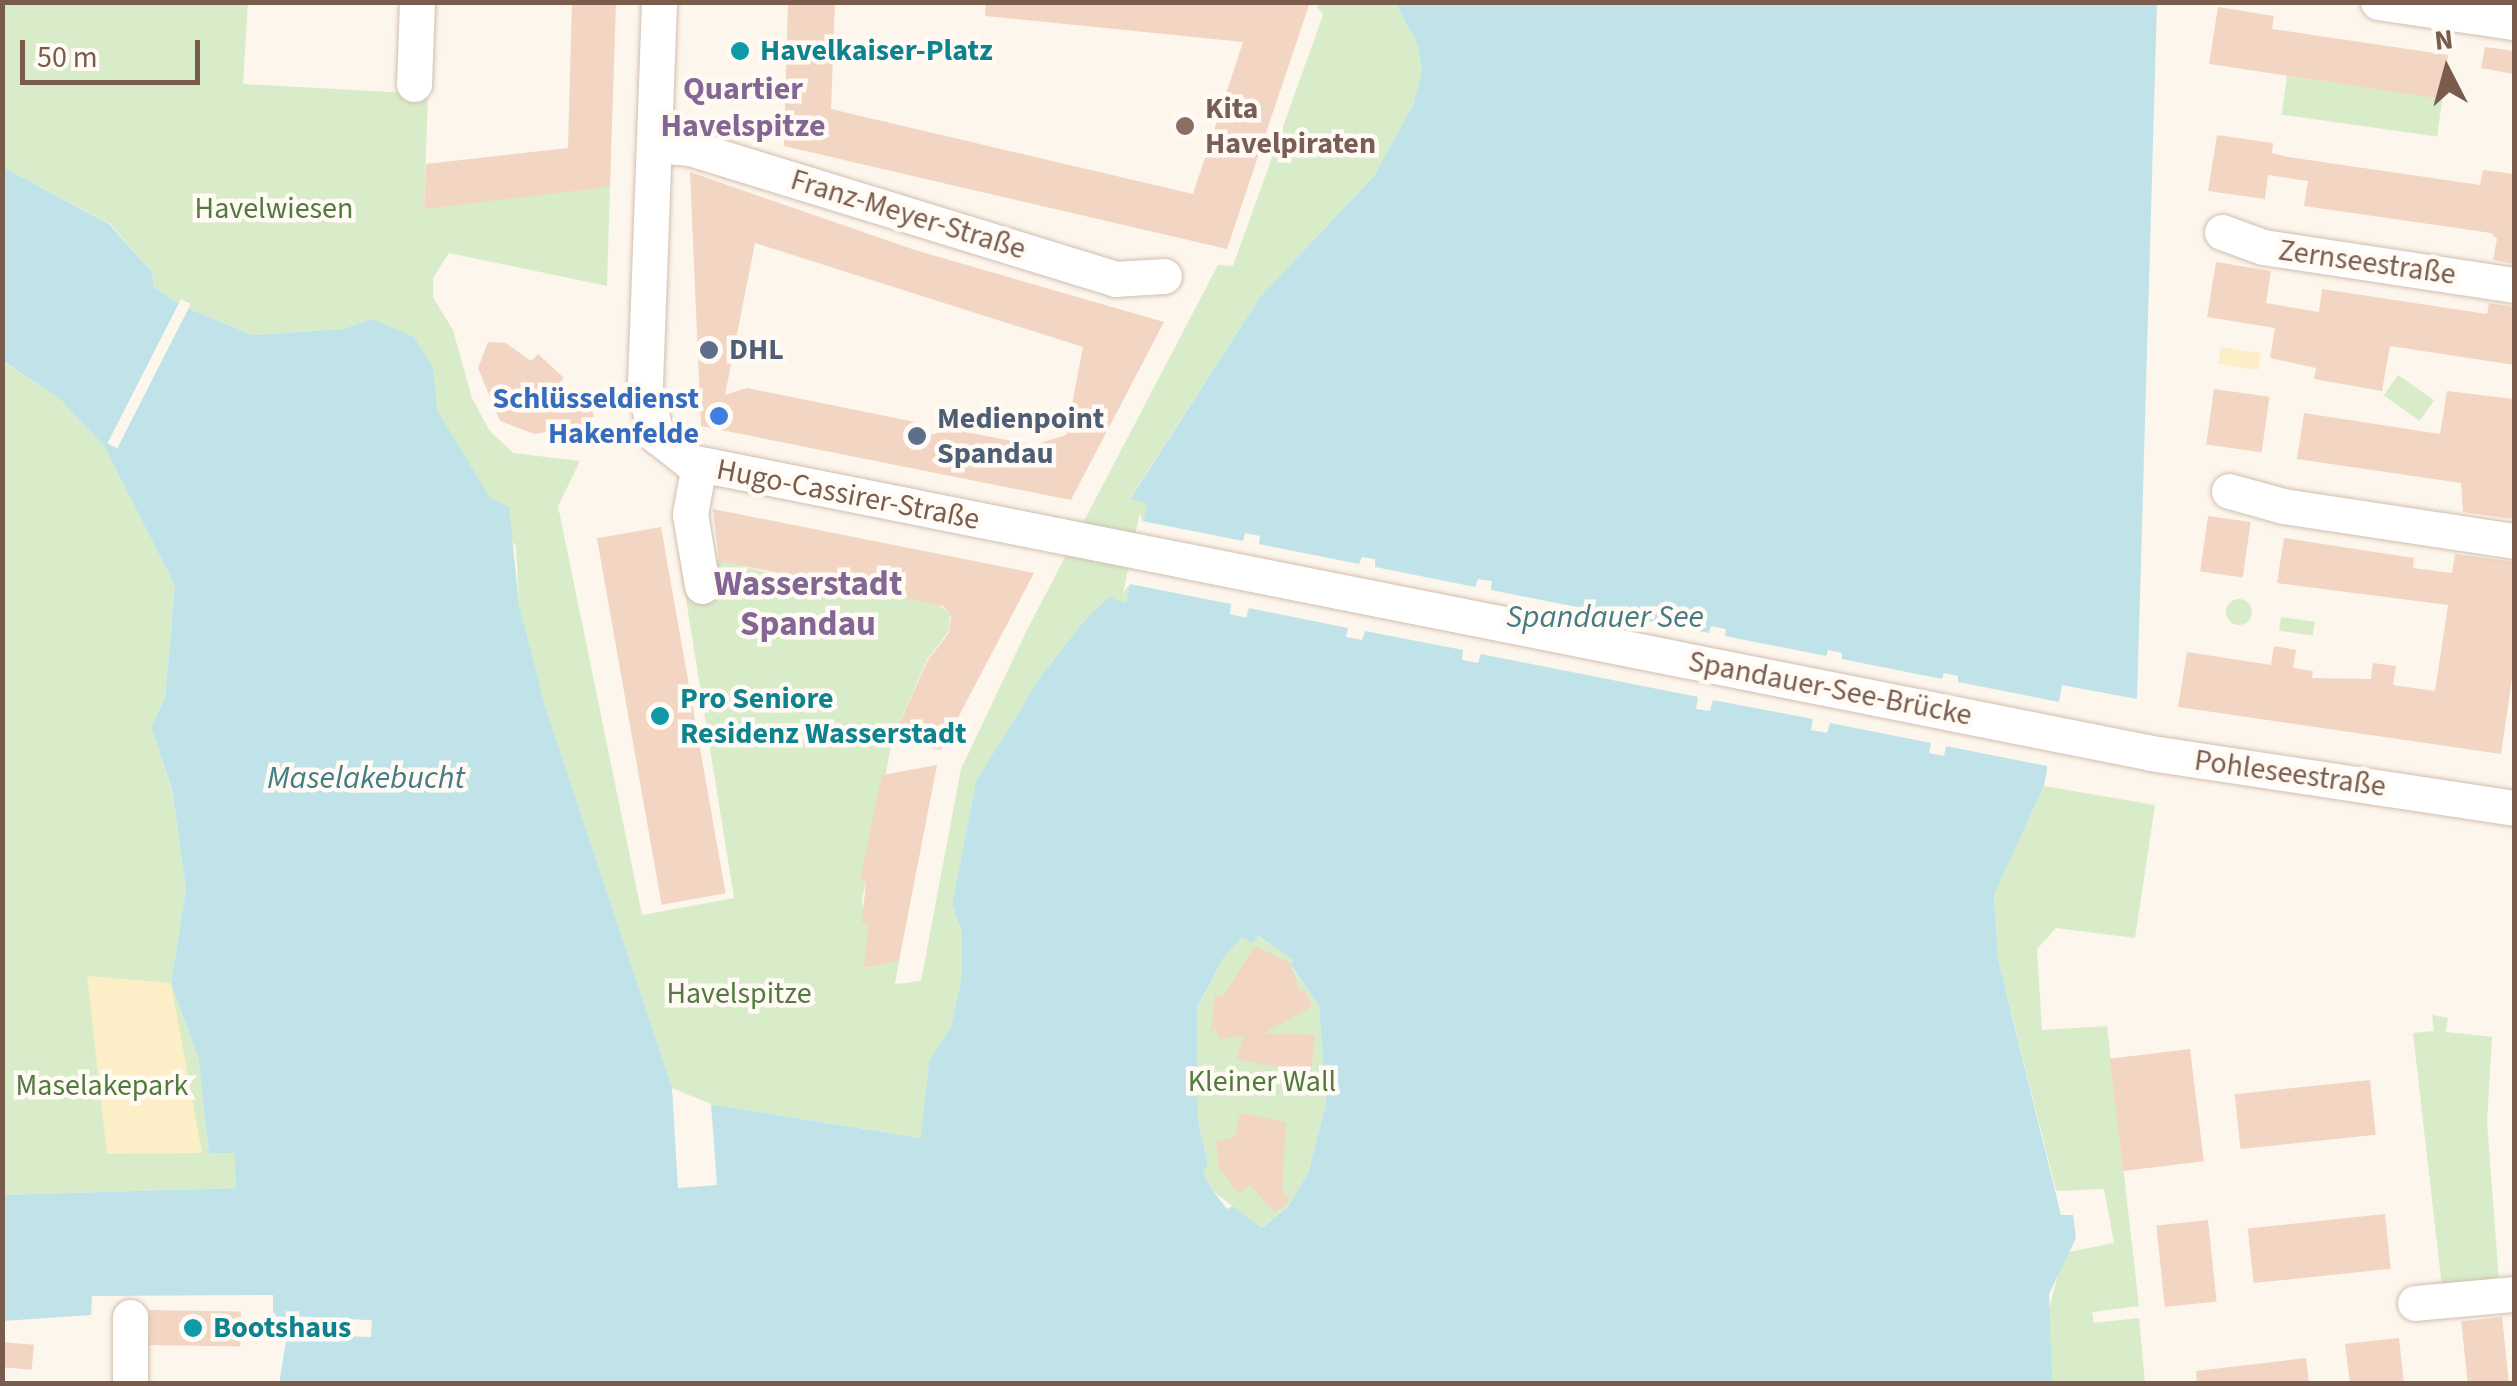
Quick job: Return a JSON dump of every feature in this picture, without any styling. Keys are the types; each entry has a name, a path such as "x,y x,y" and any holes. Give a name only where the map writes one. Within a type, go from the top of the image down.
{"street":[{"path":"414,84 417,2"},
{"name":"Hugo-Cassirer-Straße","path":"659,2 644,393 657,436 699,464 1122,550"},
{"path":"2378,2 2514,22"},
{"name":"Franz-Meyer-Straße","path":"654,145 690,148 1114,279 1164,276"},
{"name":"Zernseestraße","path":"2222,232 2263,248 2514,285"},
{"path":"699,464 690,514 702,586"},
{"path":"2228,491 2283,506 2514,541"},
{"name":"Spandauer-See-Brücke","path":"1122,550 2066,736"},
{"name":"Pohleseestraße","path":"2066,736 2514,808"},
{"path":"2416,1303 2514,1294"},
{"path":"130,1317 130,1384"}],"green space":[{"path":"248,2 243,84 428,94 424,208 610,187 607,286 449,253 433,278 433,297 453,330 472,398 489,430 513,453 580,461 558,506 642,915 734,898 680,562 712,558 824,587 936,602 950,614 949,631 927,660 892,740 862,901 868,925 865,968 899,961 895,984 921,981 961,769 1028,628 1218,265 1233,266 1323,15 1315,3 1395,3 1417,43 1422,71 1413,105 1374,176 1260,297 1130,498 1148,504 1126,603 1107,601 1084,621 1041,676 976,781 952,904 962,933 962,975 951,1027 929,1061 922,1138 709,1104 672,1088 545,706 519,605 516,547 436,410 433,368 372,319 343,329 253,335 182,306 154,287 152,272 110,224 3,167 3,3"},
{"path":"2287,76 2442,98 2437,136 2282,115"},
{"name":"Maselakepark","path":"2,361 60,399 104,446 175,586 165,698 151,727 172,790 186,889 171,983 198,1057 209,1152 236,1152 236,1188 3,1195"},
{"path":"2398,375 2434,400 2420,421 2384,395"},
{"path":"2239,599 2248,603 2252,612 2248,621 2239,625 2230,621 2226,612 2230,603"},
{"path":"2281,617 2315,622 2313,636 2279,631"},
{"path":"2044,786 2155,805 2135,938 2056,928 2037,949 2042,1030 2107,1026 2139,1306 2092,1312 2094,1323 2139,1318 2145,1383 2052,1383 2046,1320 2064,1253 2114,1243 2104,1189 2056,1191 1998,959 1994,893"},
{"name":"Kleiner Wall","path":"1257,936 1295,960 1291,966 1319,1006 1326,1105 1308,1173 1287,1208 1260,1228 1213,1191 1203,1173 1208,1164 1198,1120 1197,1009 1224,957 1242,937"},
{"path":"2432,1015 2448,1018 2446,1032 2492,1037 2487,1122 2499,1281 2442,1287 2413,1033 2434,1031"}],"sand":[{"path":"2221,347 2261,353 2258,370 2218,364"},
{"path":"87,976 171,983 202,1153 107,1154"}],"water":[{"name":"Spandauer See","path":"1395,3 2157,3 2137,699 2062,685 2044,786 1994,894 1998,959 2061,1215 2073,1215 2076,1238 2049,1294 2052,1383 279,1384 290,1317 273,1316 273,1295 92,1296 91,1315 3,1321 3,1195 236,1188 235,1153 209,1153 198,1057 171,983 186,889 172,789 151,727 165,698 175,586 104,446 60,399 3,361 3,167 109,224 152,272 154,287 182,306 253,335 343,329 372,319 414,337 433,368 437,410 490,498 509,507 519,605 545,706 672,1088 709,1104 921,1138 929,1061 951,1027 962,975 962,933 952,904 976,781 1041,676 1084,621 1109,597 1126,603 1147,504 1130,499 1260,297 1374,176 1413,105 1422,71 1417,43","holes":["1258,936 1294,960 1291,965 1319,1006 1326,1105 1308,1173 1287,1208 1261,1228 1233,1206 1227,1209 1203,1173 1208,1164 1198,1120 1197,1008 1224,957 1242,937 1252,943"]}],"pier":[{"path":"181,299 191,304 117,448 107,443"},
{"path":"1140,512 1142,521 1243,541 1245,533 1260,536 1259,544 1359,564 1362,557 1375,559 1375,567 1475,587 1478,579 1492,581 1491,590 1709,633 1711,626 1726,629 1725,636 1826,656 1828,650 1842,653 1842,659 1942,679 1944,673 1958,676 1958,682 2059,702 2066,695 2051,776 2047,766 1946,746 1944,756 1929,753 1931,743 1830,723 1827,733 1811,730 1813,719 1713,700 1710,711 1696,709 1698,697 1481,654 1478,663 1462,660 1463,650 1365,631 1362,640 1346,637 1348,628 1249,608 1246,618 1230,614 1231,604 1130,584 1123,593"},
{"path":"672,1088 711,1104 717,1185 678,1188"},
{"path":"290,1316 372,1320 371,1337 289,1333"}],"building":[{"path":"572,2 616,2 610,187 424,209 426,164 568,148"},
{"path":"788,2 835,2 831,109 1193,194 1243,42 985,16 986,2 1310,2 1227,249 784,146"},
{"path":"2218,7 2274,16 2272,29 2448,55 2442,99 2209,64"},
{"path":"2485,47 2514,51 2514,74 2481,68"},
{"path":"2217,135 2273,143 2272,153 2288,157 2480,185 2483,170 2514,174 2514,264 2493,260 2497,239 2491,233 2304,206 2308,181 2268,175 2265,199 2208,191"},
{"path":"690,172 915,250 1164,322 1071,500 701,426","holes":["755,243 1083,347 1066,435 1034,445 949,429 921,438 925,424 747,388 725,395"]},
{"path":"2216,262 2271,271 2266,303 2319,312 2322,289 2487,314 2489,303 2514,307 2514,365 2390,346 2382,391 2314,379 2316,368 2270,358 2275,328 2207,317"},
{"path":"488,342 506,343 531,361 538,354 564,378 557,386 587,401 594,416 589,426 534,434 500,421 478,368"},
{"path":"2214,389 2269,397 2262,452 2206,444"},
{"path":"2447,391 2514,399 2513,519 2463,512 2461,483 2297,459 2304,413 2440,434"},
{"path":"713,509 1034,573 941,750 892,740 928,660 949,633 951,616 943,606 719,561"},
{"path":"2208,516 2251,522 2243,577 2200,571"},
{"name":"Pro Seniore Residenz Wasserstadt","path":"661,527 726,893 662,905 597,538"},
{"path":"2284,538 2414,558 2413,568 2452,573 2455,554 2514,562 2514,664 2501,754 2178,707 2187,652 2271,665 2274,646 2296,650 2293,668 2313,671 2312,678 2371,679 2373,663 2396,666 2393,685 2435,691 2448,605 2277,583"},
{"path":"937,765 899,961 864,968 868,925 862,923 866,881 860,880 882,775"},
{"path":"1255,946 1290,963 1300,992 1305,990 1312,1007 1264,1033 1315,1035 1311,1074 1237,1059 1243,1036 1219,1039 1217,1030 1211,1031 1215,995 1222,998"},
{"path":"2190,1049 2204,1161 2123,1171 2110,1059"},
{"path":"2370,1080 2376,1135 2240,1149 2235,1094"},
{"path":"1240,1113 1286,1122 1282,1190 1290,1200 1275,1213 1250,1185 1239,1194 1219,1168 1216,1142 1235,1137"},
{"path":"2385,1214 2391,1269 2254,1283 2248,1228"},
{"path":"2208,1220 2217,1302 2165,1307 2156,1225"},
{"name":"Bootshaus","path":"149,1310 241,1312 240,1347 148,1345"},
{"path":"2502,1317 2509,1384 2468,1384 2461,1321"},
{"path":"2399,1338 2404,1384 2350,1384 2345,1344"},
{"path":"2,1342 34,1345 32,1370 2,1367"},
{"path":"2306,1358 2309,1384 2197,1384 2196,1371"}],"place":[{"name":"Havelkaiser-Platz","path":"740,51"},
{"name":"Kita Havelpiraten","path":"1185,126"},
{"name":"DHL","path":"709,350"},
{"name":"Schlüsseldienst Hakenfelde","path":"719,416"},
{"name":"Medienpoint Spandau","path":"917,436"},
{"name":"Pro Seniore Residenz Wasserstadt","path":"660,716"},
{"name":"Bootshaus","path":"193,1328"}],"district":[{"name":"Quartier Havelspitze","path":"743,108"},
{"name":"Wasserstadt Spandau","path":"808,604"}],"park label":[{"name":"Havelwiesen","path":"274,209"},
{"name":"Havelspitze","path":"739,994"}],"water label":[{"name":"Maselakebucht","path":"366,778"}]}
